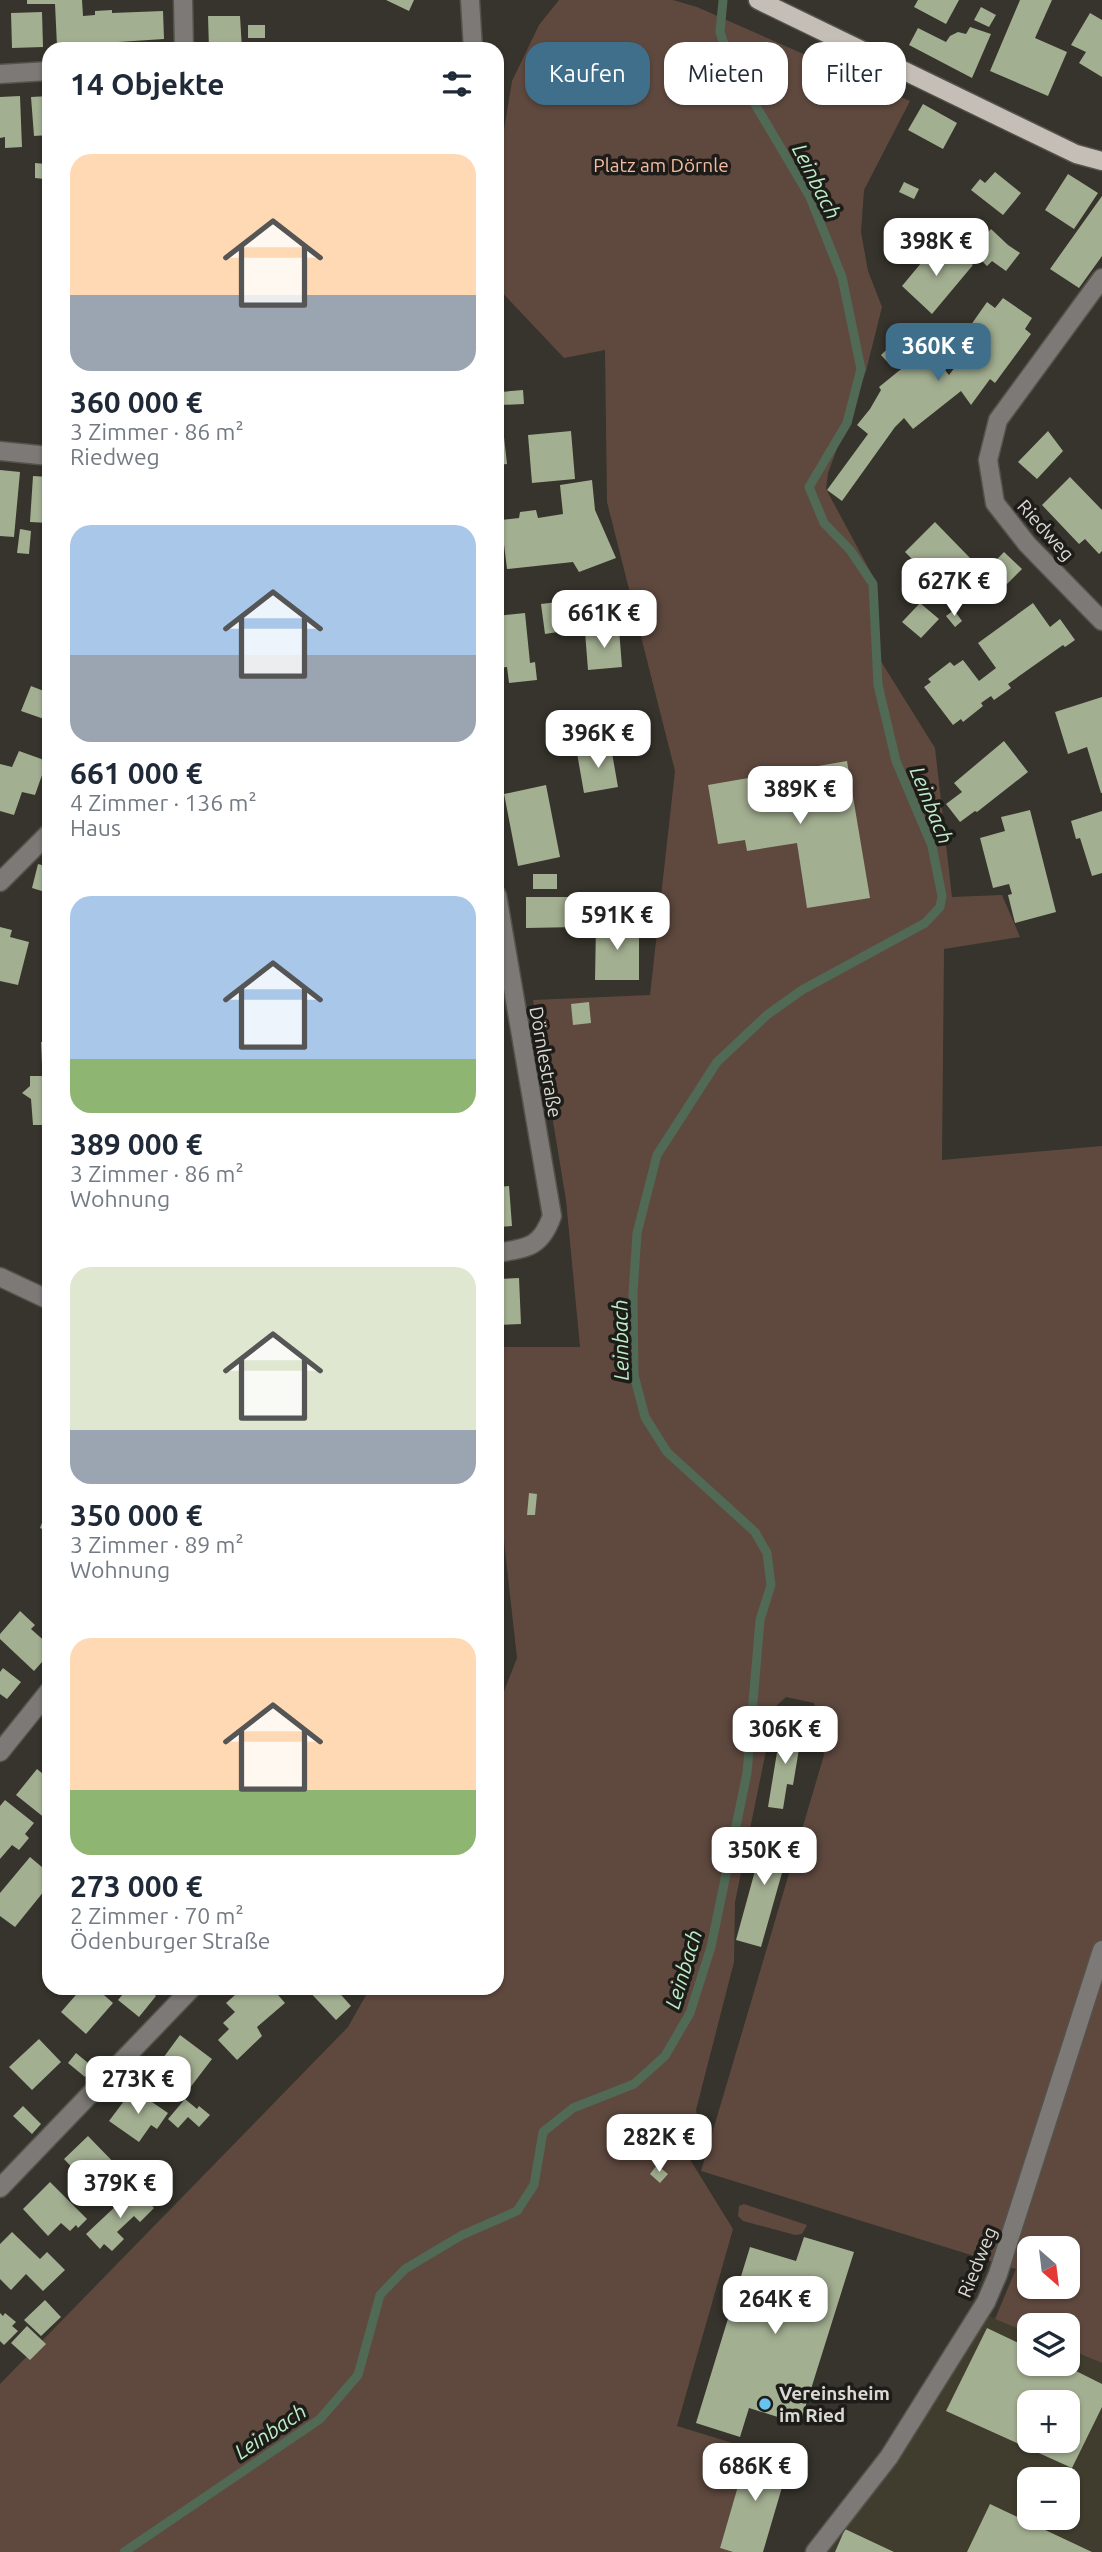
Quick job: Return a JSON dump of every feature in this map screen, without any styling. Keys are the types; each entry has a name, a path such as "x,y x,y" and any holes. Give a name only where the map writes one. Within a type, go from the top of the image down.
{"main road":[{"path":"758,0 1076,154 1102,161"}],"street":[{"path":"183,0 184,42"},
{"path":"470,0 473,42"},
{"path":"0,74 42,71"},
{"name":"Riedweg","path":"1102,278 998,420 988,460 995,503 1027,544 1102,621"},
{"path":"0,451 42,455"},
{"path":"0,882 42,840"},
{"name":"Dörnlestraße","path":"504,936 552,1216 545,1235 524,1249 504,1252"},
{"path":"0,1277 42,1297"},
{"path":"0,1752 42,1700"},
{"name":"Riedweg","path":"815,2552 889,2457 986,2302 998,2274 1102,1950"},
{"path":"0,2188 185,1995"}],"shaded area":[{"path":"987,2315 1017,2328 1017,2376 1080,2376 1080,2354 1102,2363 1102,2552 825,2552 895,2466"}],"green space":[{"name":"Platz am Dörnle","path":"559,0 673,0 697,7 776,42 664,42 664,105 788,105 788,47 802,53 802,105 906,105 906,99 910,101 864,190 861,232 868,271 882,307 866,371 828,473 826,489 876,582 877,655 935,748 952,897 1002,895 1020,937 944,949 942,1160 1102,1146 1102,2363 1080,2354 1080,2313 1017,2313 1017,2328 995,2319 1016,2269 701,2171 824,1755 814,1703 786,1697 775,1707 735,1902 734,1962 696,2110 703,2143 686,2153 733,2229 677,2426 749,2448 720,2548 733,2552 0,2552 0,2384 348,2027 366,1995 504,1995 504,1691 517,1658 504,1541 504,1347 580,1347 566,1200 533,1000 650,995 675,771 607,502 605,350 564,358 504,294 504,130 512,81 525,54 525,105 650,105 650,42 531,42 539,25"},
{"path":"744,2204 807,2225 802,2234 795,2235 743,2221 738,2216 739,2206"}],"building":[{"path":"27,0 82,0 83,16 95,15 95,11 163,11 164,39 57,42 55,4 27,4"},
{"path":"386,0 414,0 409,11"},
{"path":"918,0 959,0 946,24 914,7"},
{"path":"1020,0 1052,0 1035,38 1067,52 1048,96 990,71"},
{"path":"981,7 996,15 989,27 974,20"},
{"path":"42,12 42,47 12,48 11,13"},
{"path":"1090,13 1102,20 1102,77 1079,63 1086,52 1071,45"},
{"path":"208,16 240,16 242,42 209,42"},
{"path":"248,25 265,25 265,38 248,38"},
{"path":"970,27 991,34 972,78 909,45 918,28 946,42 958,32 966,34"},
{"path":"20,96 22,147 5,148 5,137 0,138 0,97"},
{"path":"42,96 42,135 34,136 31,97"},
{"path":"923,104 957,123 943,149 908,130"},
{"path":"35,163 42,164 42,179 35,178"},
{"path":"995,172 1021,193 1003,215 971,190 980,179 985,183"},
{"path":"1068,174 1098,193 1074,229 1045,210"},
{"path":"904,182 919,189 914,199 899,192"},
{"path":"1102,196 1102,256 1079,288 1050,269"},
{"path":"991,229 1020,253 1006,271 992,261 987,266 971,250"},
{"path":"937,244 954,259 960,254 973,265 932,314 902,286"},
{"path":"1003,298 1032,318 1025,329 1031,334 995,383 990,379 971,405 961,391 913,429 904,418 842,501 827,490 868,434 857,425 881,390 879,387 927,348 949,375 961,359 952,352 987,302 995,308"},
{"path":"906,331 917,342 892,367 881,355"},
{"path":"523,390 524,404 504,405 504,392"},
{"path":"571,431 575,479 532,483 528,435"},
{"path":"1048,431 1063,451 1037,479 1018,462"},
{"path":"504,437 507,464 504,464"},
{"path":"0,470 20,472 14,537 0,536"},
{"path":"33,476 42,477 42,523 30,522"},
{"path":"1070,477 1102,510 1102,551 1099,554 1085,539 1079,544 1042,505"},
{"path":"592,480 595,510 616,558 579,572 573,562 507,569 504,520 519,518 520,512 536,510 538,518 563,514 560,485"},
{"path":"935,522 971,559 941,588 905,552"},
{"path":"20,529 31,531 29,554 17,553"},
{"path":"1004,552 1022,569 1007,584 998,575 989,584 981,576"},
{"path":"566,601 570,630 545,634 541,604"},
{"path":"920,603 939,619 921,638 902,622"},
{"path":"1033,603 1050,627 1060,619 1075,640 1065,647 1063,645 1008,684 1011,688 994,700 991,696 981,703 983,706 963,722 961,719 953,725 924,687 931,682 928,679 950,662 954,666 963,660 979,681 996,668 978,643"},
{"path":"954,610 962,621 955,627 946,616"},
{"path":"525,613 530,663 535,662 537,680 509,683 507,667 504,667 504,615"},
{"path":"619,629 622,667 588,670 585,632"},
{"path":"31,686 42,690 42,718 21,711"},
{"path":"1102,697 1101,793 1087,747 1068,754 1055,712"},
{"path":"1004,741 1028,772 960,822 946,804 962,792 954,783"},
{"path":"611,747 618,787 584,793 577,753"},
{"path":"19,751 42,759 42,775 35,795 22,792 14,815 0,811 0,764 12,767"},
{"path":"847,761 870,898 807,908 797,843 747,851 745,840 718,844 708,785"},
{"path":"546,785 560,857 518,866 504,794"},
{"path":"1030,810 1056,912 1015,923 1008,895 1012,894 1009,884 993,888 980,838 1005,831 1001,817"},
{"path":"1102,811 1102,873 1092,876 1080,838 1076,839 1071,821"},
{"path":"38,864 42,865 42,891 32,888"},
{"path":"533,874 557,874 557,889 533,889"},
{"path":"526,897 579,897 579,927 526,928"},
{"path":"596,923 639,924 639,980 595,980"},
{"path":"0,927 12,930 10,937 29,942 18,985 0,981"},
{"path":"589,1002 591,1023 573,1025 571,1004"},
{"path":"30,1076 42,1076 42,1125 33,1125 31,1099 22,1093 30,1086"},
{"path":"504,1186 509,1186 512,1226 504,1227"},
{"path":"519,1278 521,1324 504,1325 504,1279"},
{"path":"529,1493 537,1494 535,1515 527,1515"},
{"path":"20,1611 35,1625 31,1629 42,1639 42,1662 34,1671 0,1639 0,1634"},
{"path":"3,1668 21,1682 7,1699 0,1694 0,1672"},
{"path":"781,1728 802,1731 793,1785 787,1784 783,1809 768,1807"},
{"path":"37,1769 42,1773 42,1816 16,1795"},
{"path":"5,1800 34,1823 25,1834 29,1838 19,1850 12,1845 0,1859 0,1806"},
{"path":"767,1827 793,1834 761,1947 736,1940"},
{"path":"30,1857 42,1867 42,1894 15,1927 0,1916 0,1893"},
{"path":"76,1995 104,1995 113,2003 86,2034 61,2012"},
{"path":"122,1995 156,1996 139,2017 118,2000"},
{"path":"235,1995 278,1995 285,2003 257,2027 262,2036 237,2060 218,2040 229,2029 223,2023 235,2012 226,2003"},
{"path":"313,1995 341,1995 351,2006 336,2020"},
{"path":"180,2035 212,2059 186,2093 155,2069"},
{"path":"39,2039 61,2062 32,2090 9,2067"},
{"path":"76,2053 93,2067 85,2077 68,2063"},
{"path":"133,2089 168,2113 157,2129 151,2125 139,2142 109,2121"},
{"path":"185,2099 210,2115 199,2127 188,2117 178,2128 168,2119"},
{"path":"23,2106 41,2124 32,2134 13,2116"},
{"path":"88,2136 121,2170 97,2194 64,2159"},
{"path":"657,2165 668,2174 660,2183 650,2174"},
{"path":"50,2182 87,2219 78,2228 76,2225 70,2231 61,2223 48,2236 23,2209"},
{"path":"135,2188 154,2208 140,2222 134,2216 117,2232 124,2239 112,2251 104,2244 100,2249 86,2234"},
{"path":"12,2232 40,2259 47,2252 65,2270 43,2291 26,2274 11,2290 0,2279 0,2244"},
{"path":"804,2237 854,2252 800,2424 749,2408 740,2437 696,2423 750,2247 796,2261"},
{"path":"45,2300 61,2317 41,2336 24,2320"},
{"path":"0,2313 3,2316 5,2313 16,2322 12,2326 18,2331 4,2345 0,2341"},
{"path":"27,2326 46,2344 30,2360 11,2343"},
{"path":"987,2328 1017,2342 1017,2376 1080,2376 1080,2373 1102,2384 1102,2407 1080,2452 1080,2390 1017,2390 1017,2443 946,2411"},
{"path":"749,2448 790,2460 763,2552 733,2552 720,2548"},
{"path":"1039,2453 1079,2453 1072,2467"},
{"path":"990,2504 1017,2517 1017,2530 1045,2530 1092,2552 967,2552"},
{"path":"845,2529 894,2552 835,2552"}],"waterway":[{"name":"Leinbach","path":"124,2552 320,2419 358,2375 380,2295 405,2269 462,2235 517,2211 534,2185 543,2132 573,2108 634,2084 665,2056 690,2013 711,1947 747,1773 760,1620 771,1585 767,1553 755,1532 667,1452 645,1417 634,1375 633,1294 637,1233 657,1155 717,1062 767,1015 802,990 925,923 940,907 942,896 932,846 896,761 878,685 873,584 850,550 824,523 809,487 847,423 861,369 842,277 810,197 730,62 720,32 723,0"}],"place":[{"name":"Vereinsheim im Ried","path":"765,2404"}]}
